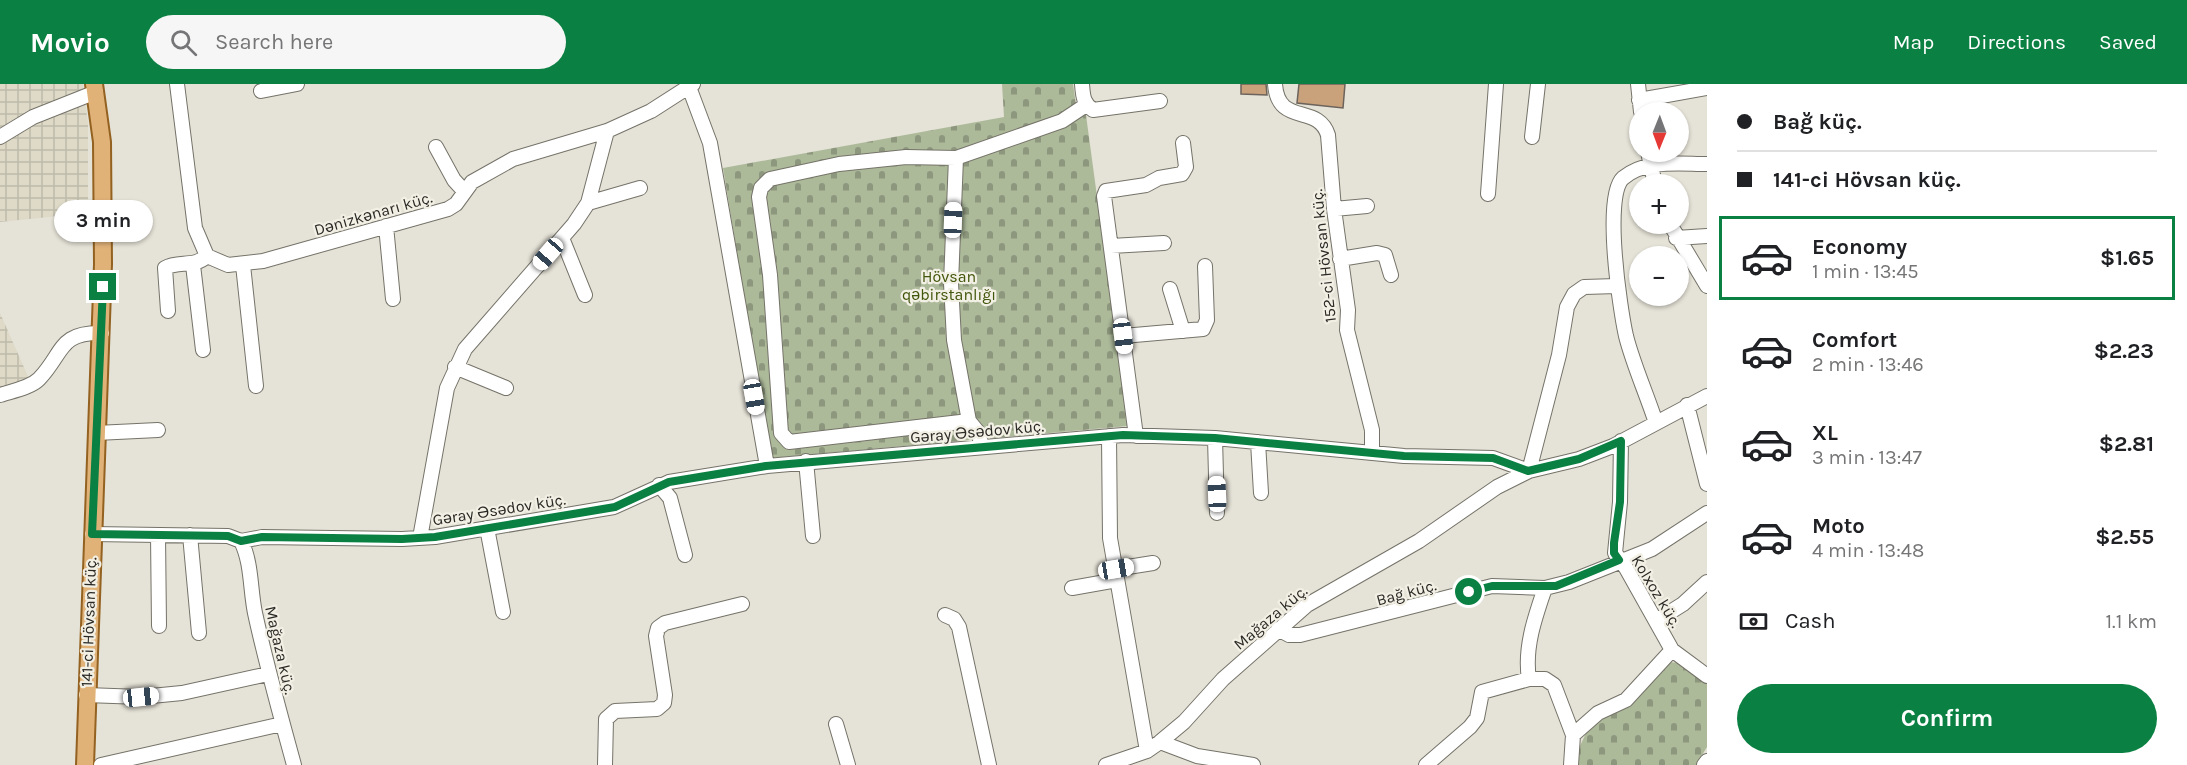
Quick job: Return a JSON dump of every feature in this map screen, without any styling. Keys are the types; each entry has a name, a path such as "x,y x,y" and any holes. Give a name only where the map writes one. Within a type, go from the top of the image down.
{"main road":[{"name":"141-ci Hövsan küç.","path":"85,765 92,534 102,333 104,206 102,142 95,88"}],"street":[{"path":"168,311 165,268 193,265 207,256 195,228 177,84"},
{"path":"261,91 297,84"},
{"path":"1082,84 1086,105 1093,110 1160,101"},
{"name":"152-ci Hövsan küç.","path":"1275,84 1277,98 1287,110 1320,120 1325,126 1348,310 1348,336 1372,430 1372,453"},
{"path":"1488,194 1496,84"},
{"path":"1532,137 1538,84"},
{"path":"1638,84 1640,102"},
{"path":"691,85 710,143 766,466"},
{"name":"Dənizkənarı küç.","path":"207,256 228,265 243,265 448,209 456,204 472,182 513,159 607,131 651,111 691,85"},
{"path":"0,136 33,117 95,88"},
{"path":"1655,102 1707,88"},
{"path":"969,421 789,442 784,439 781,434 770,275 759,197 761,188 770,179 838,164 906,157 956,158 1062,121 1086,105"},
{"path":"420,538 444,399 455,367 465,349 562,238 588,203 607,131"},
{"path":"1136,435 1104,196 1106,191 1146,185 1159,178 1182,174 1186,167 1183,143"},
{"path":"436,147 454,180 464,191"},
{"path":"956,158 951,283 954,340 969,421 978,432 982,447"},
{"path":"1644,162 1621,180 1615,189 1613,226 1617,286 1627,339 1656,423"},
{"path":"1688,162 1707,164"},
{"path":"588,203 640,188"},
{"path":"1334,208 1367,206"},
{"path":"386,226 393,299"},
{"path":"1674,234 1707,286"},
{"path":"1676,238 1707,236"},
{"path":"562,238 585,295"},
{"path":"1111,246 1164,243"},
{"path":"1340,259 1377,253 1385,255 1391,275"},
{"path":"193,265 203,350"},
{"path":"243,265 256,386"},
{"path":"1123,336 1203,329 1206,326 1205,266"},
{"path":"1617,286 1584,287 1574,294 1567,307 1559,355 1528,471 1579,459 1621,441 1707,396"},
{"path":"1170,289 1183,331"},
{"path":"0,395 38,381 64,342 71,337 102,333"},
{"path":"455,367 506,388"},
{"path":"1687,405 1707,484"},
{"path":"96,434 158,430"},
{"path":"1109,436 1110,538 1147,751"},
{"name":"Gəray Əsədov küç.","path":"92,534 228,536 241,541 262,537 420,538 615,507 659,485 766,466 1109,436 1215,438 1372,453 1493,458 1528,471"},
{"path":"1215,438 1217,513"},
{"name":"Kolxoz küç.","path":"1621,441 1620,502 1614,553 1626,568 1672,650 1707,676"},
{"path":"1258,442 1261,493"},
{"path":"806,461 813,536"},
{"name":"Mağaza küç.","path":"1106,765 1147,751 1160,742 1184,722 1223,679 1306,605 1419,541 1497,488 1528,471"},
{"path":"659,485 670,498 685,555"},
{"name":"Bağ küç.","path":"1278,629 1289,635 1300,635 1492,586 1545,588 1569,582 1619,560 1652,549 1707,513"},
{"path":"487,528 503,612"},
{"path":"158,535 159,626"},
{"path":"190,535 199,633"},
{"name":"Mağaza küç.","path":"241,541 247,557 254,607 268,674 294,765"},
{"path":"1072,588 1153,563"},
{"path":"1656,621 1683,604 1707,582"},
{"path":"1529,679 1527,653 1545,588"},
{"path":"605,765 606,719 615,711 657,709 664,703 665,695 656,636 658,628 665,623 742,604"},
{"path":"945,615 954,619 959,627 989,765"},
{"name":"Kolxoz küç.","path":"1573,735 1598,713 1626,700 1672,650"},
{"path":"86,695 141,697 182,693 268,674"},
{"path":"1426,765 1470,727 1477,718 1482,692 1529,679 1545,679 1554,685 1573,735 1571,765"},
{"path":"101,765 282,724"},
{"path":"836,724 848,765"},
{"path":"1160,742 1198,760 1253,765"},
{"path":"1704,765 1707,761"}],"shaded area":[{"path":"0,84 83,84 88,124 88,213 0,222"},
{"path":"0,313 30,381 0,388"}],"green space":[{"name":"Hövsan qəbirstanlığı","path":"1002,84 1073,84 1076,105 1086,115 1128,426 771,458 723,168 1004,117"},
{"path":"1669,662 1679,663 1707,684 1707,747 1696,765 1576,765 1579,748 1588,729"}],"building":[{"path":"1241,84 1266,84 1267,95 1241,94"},
{"path":"1299,84 1345,84 1343,108 1297,103"}],"route":[{"path":"103,287 92,534 228,536 241,541 262,537 402,539 435,537 615,507 669,482 766,466 1123,435 1215,438 1404,456 1493,458 1506,460 1528,471 1579,459 1621,441 1620,502 1614,543 1614,553 1619,560 1556,586 1545,588 1492,586 1469,592"}]}
